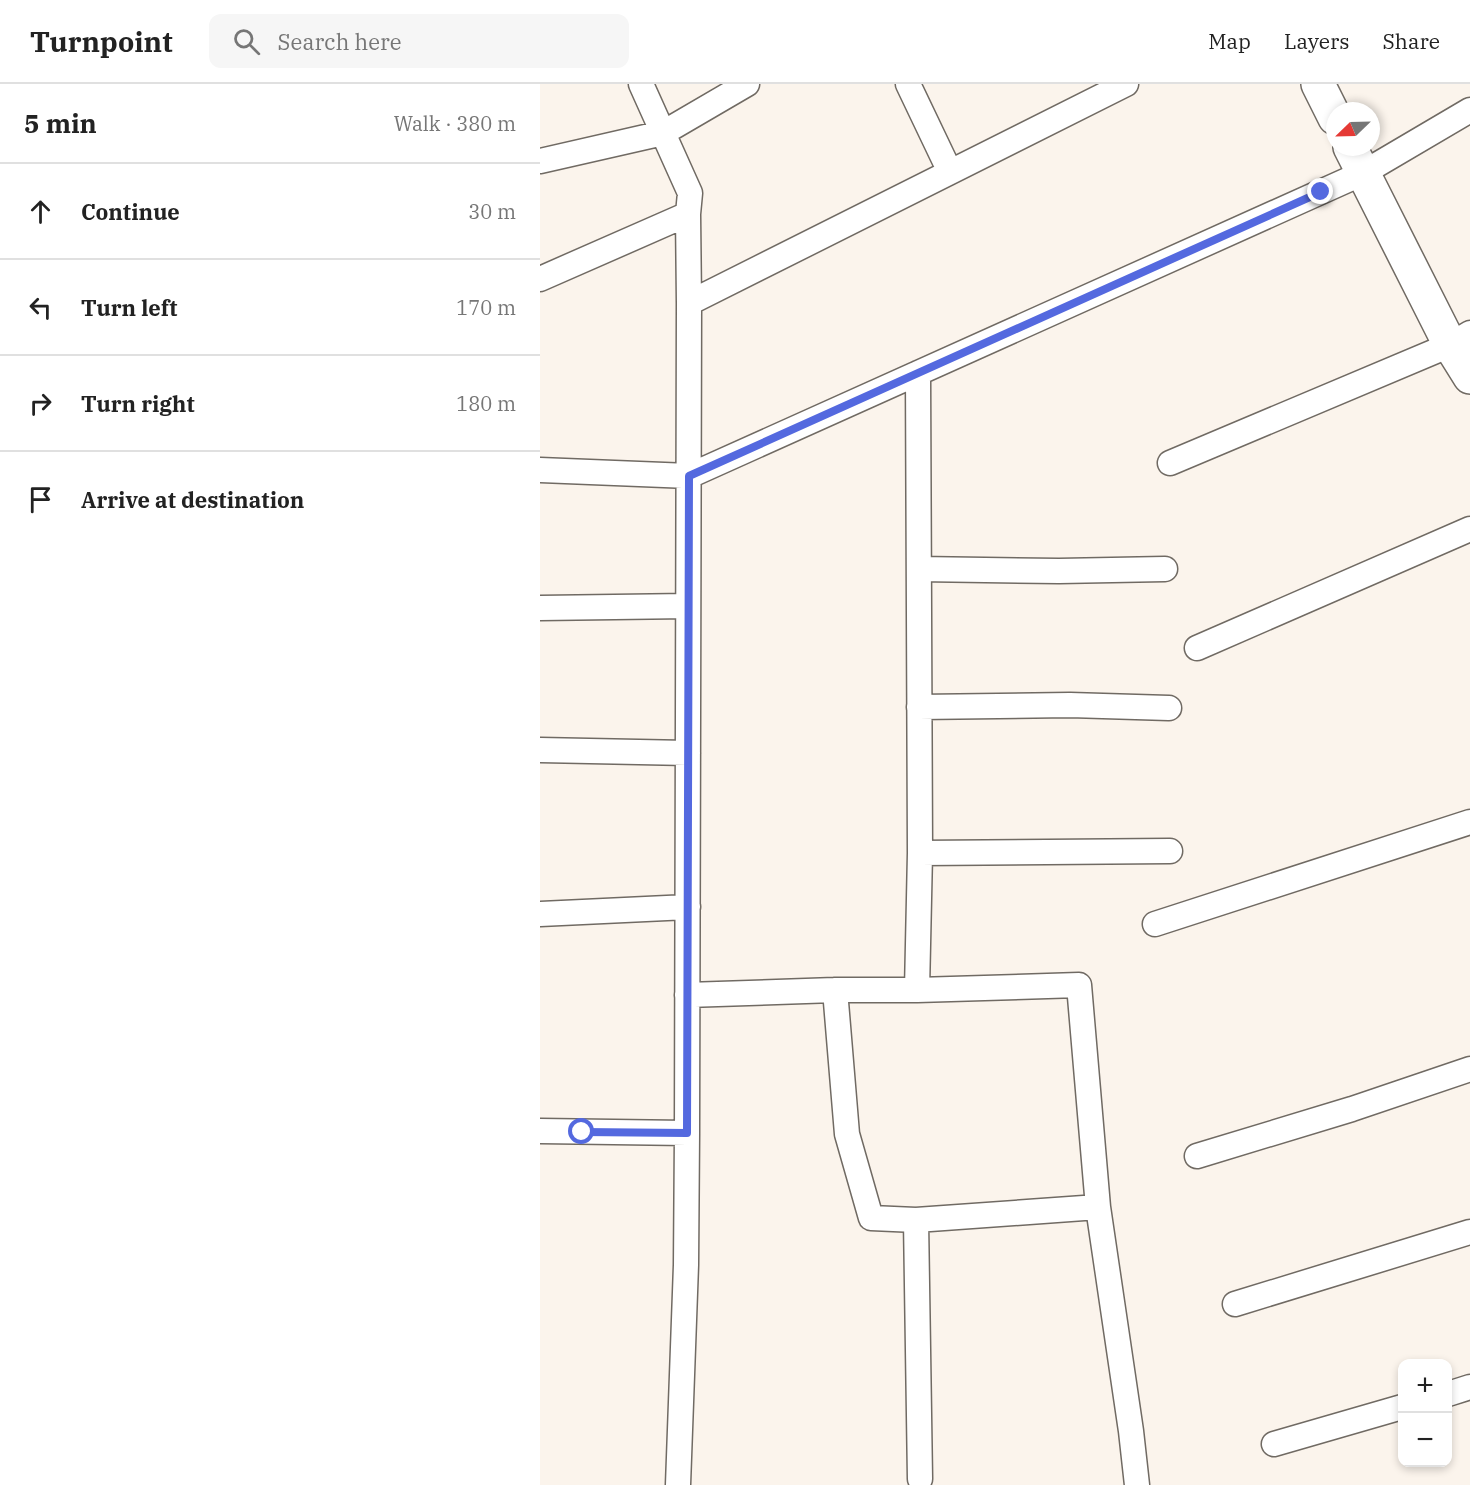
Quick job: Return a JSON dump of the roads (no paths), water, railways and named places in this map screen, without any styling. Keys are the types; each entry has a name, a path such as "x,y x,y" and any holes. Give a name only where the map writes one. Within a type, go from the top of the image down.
{"street":[{"path":"641,84 690,193 688,214 686,1265 678,1485"},
{"path":"540,161 663,133 747,84"},
{"path":"908,84 950,172"},
{"path":"689,303 1126,84"},
{"path":"1318,84 1327,102"},
{"path":"540,470 689,476 918,373 1356,160 1470,110"},
{"path":"1356,160 1460,339 1470,377"},
{"path":"540,279 688,214"},
{"path":"1170,463 1460,339"},
{"path":"917,990 920,853 918,373"},
{"path":"1197,648 1470,529"},
{"path":"919,569 1059,571 1165,569"},
{"path":"540,608 688,606"},
{"path":"919,707 1070,705 1169,708"},
{"path":"540,750 688,753"},
{"path":"1155,924 1470,822"},
{"path":"920,853 1170,851"},
{"path":"540,914 688,907"},
{"path":"687,995 1079,984 1098,1207 1137,1485"},
{"path":"835,990 847,1134 871,1218 916,1220 1098,1207"},
{"path":"1197,1155 1352,1109 1470,1069"},
{"path":"540,1131 687,1133"},
{"path":"916,1220 920,1479"},
{"path":"1236,1304 1470,1232"},
{"path":"1452,1393 1470,1387"},
{"path":"1274,1444 1398,1408"}]}
